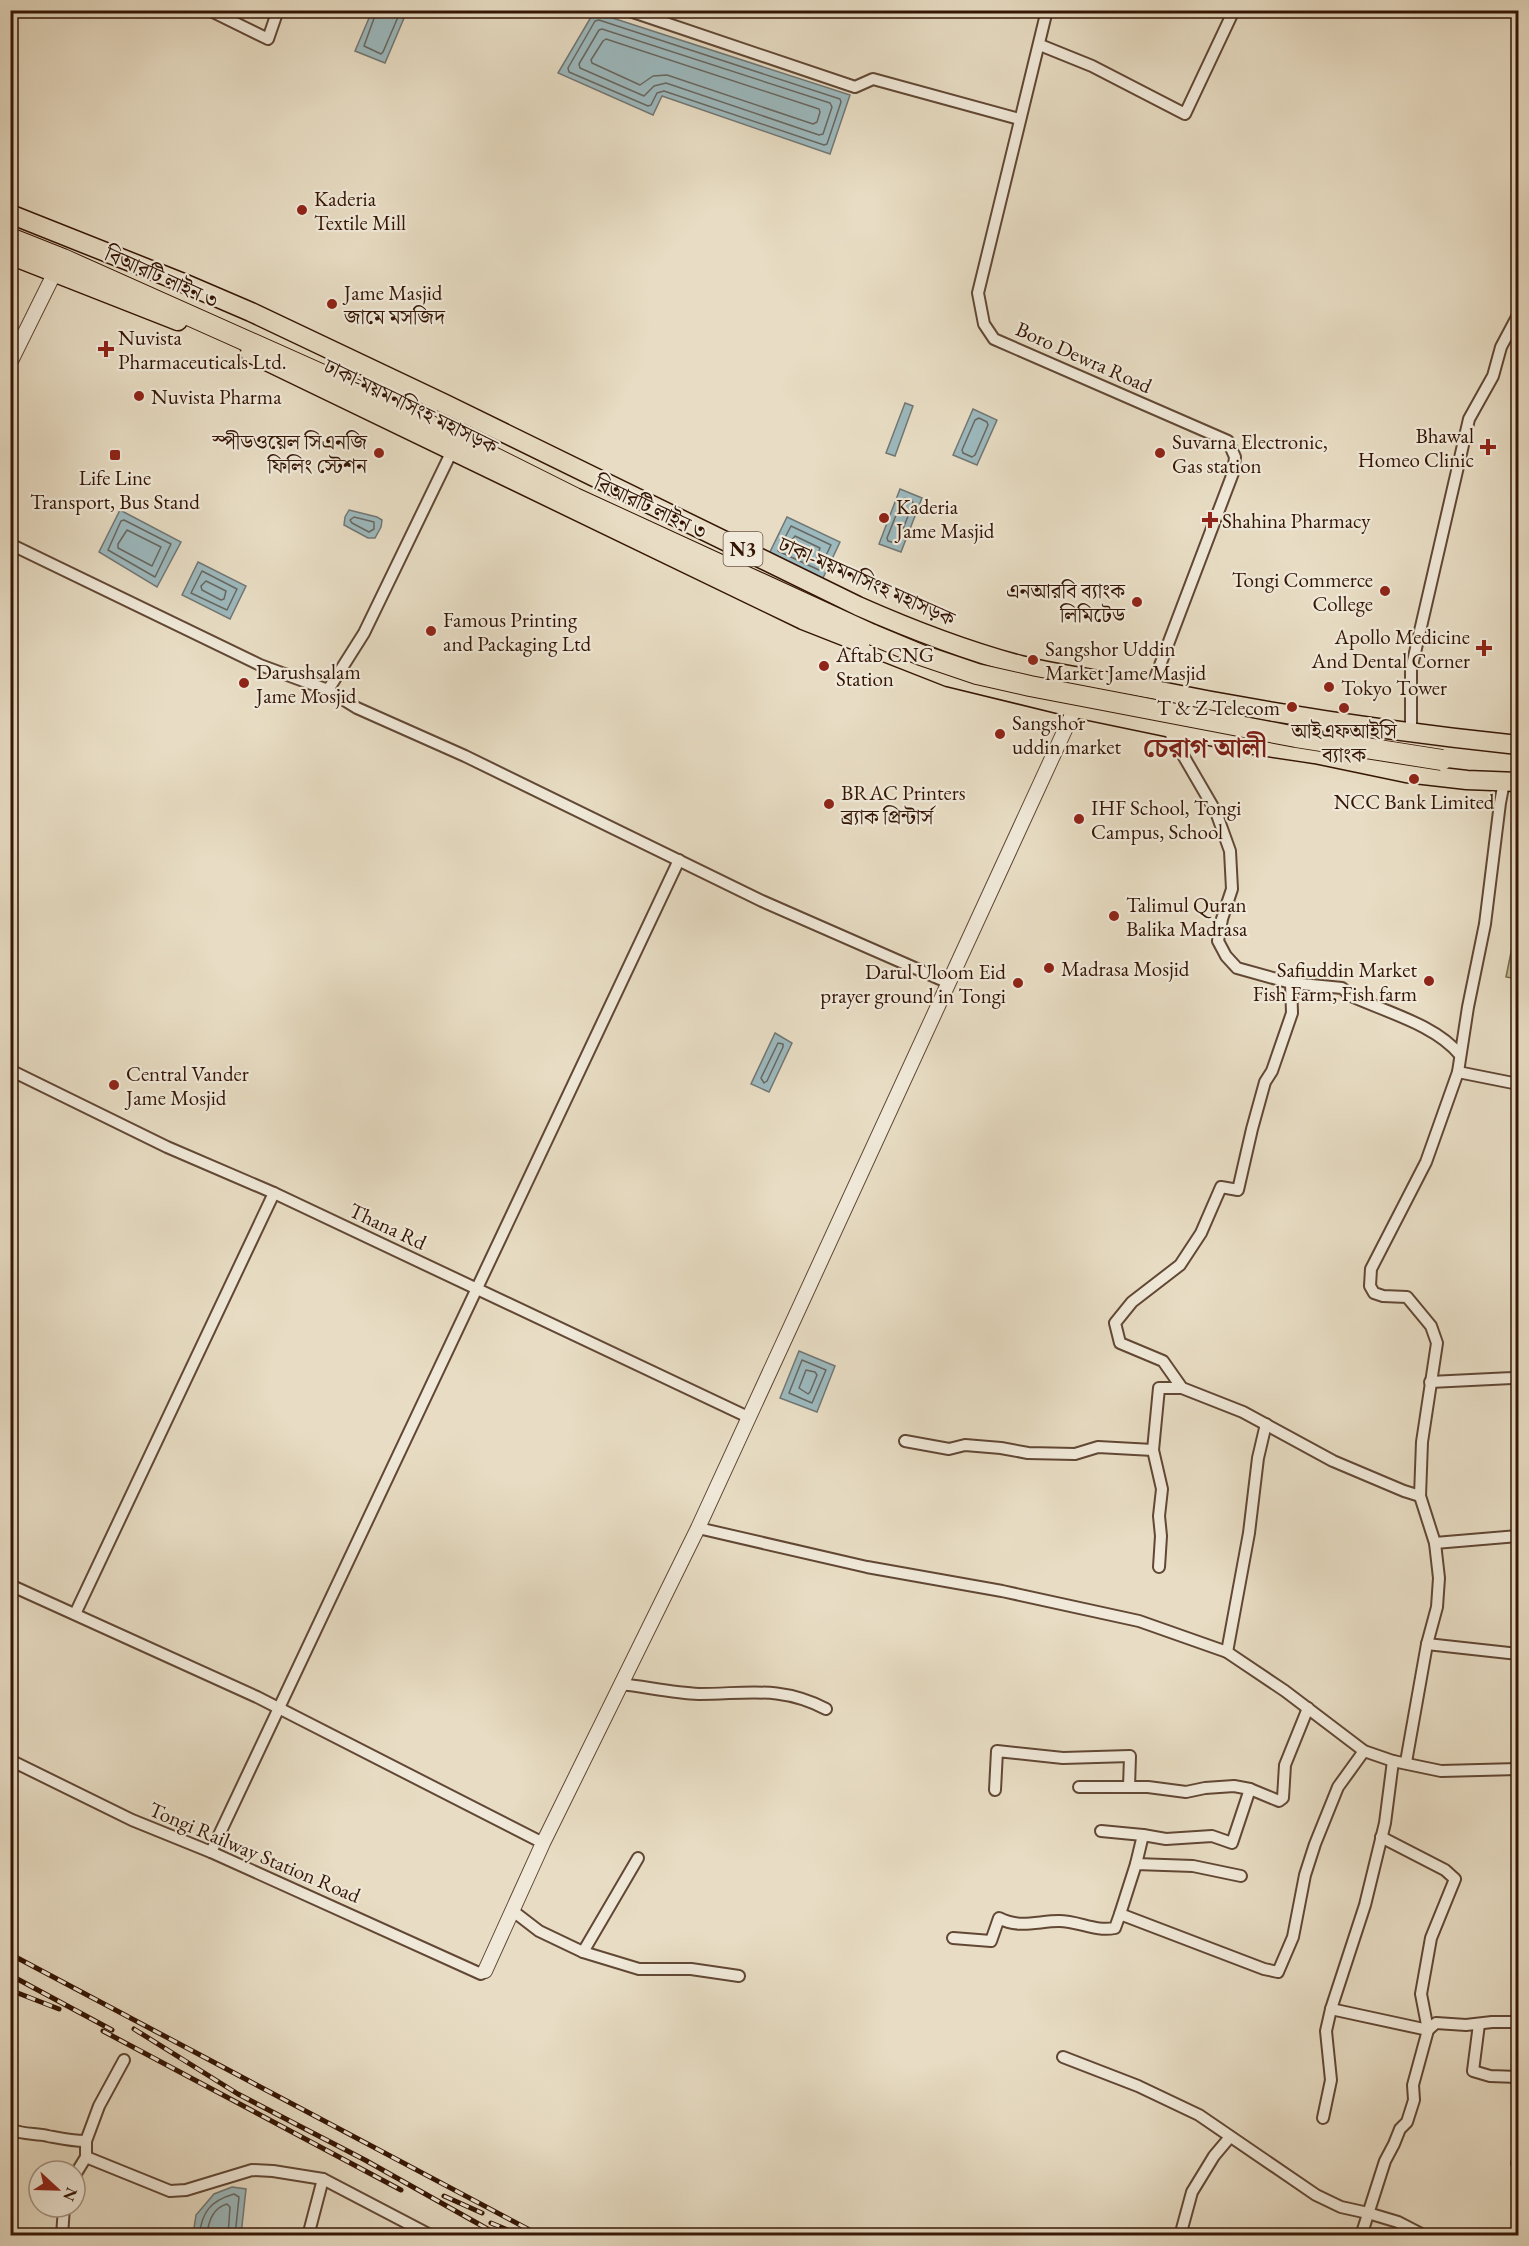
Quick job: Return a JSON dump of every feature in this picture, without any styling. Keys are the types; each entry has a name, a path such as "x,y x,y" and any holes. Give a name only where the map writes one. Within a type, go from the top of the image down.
{"highway":[{"name":"ঢাকা-ময়মনসিংহ মহাসড়ক","path":"10,214 251,312 858,606 910,629 1022,665 1262,711 1518,746"},
{"name":"বিআরটি লাইন ৩","path":"10,238 63,259 381,401 586,503 921,655 977,674 1040,688 1296,737 1442,760"},
{"name":"ঢাকা-ময়মনসিংহ মহাসড়ক","path":"10,255 204,331 803,620 948,677 1075,708 1248,744 1315,754 1406,773 1511,782"}],"street":[{"path":"209,10 268,39 278,10"},
{"path":"627,10 855,87 873,79 1019,119"},
{"name":"Boro Dewra Road","path":"1047,10 978,293 984,324 994,339 1227,441 1234,457 1233,473 1151,689"},
{"path":"1040,45 1092,66 1185,114 1234,10"},
{"path":"10,363 55,272"},
{"path":"1411,732 1412,670 1469,419 1493,376 1501,347 1518,315"},
{"path":"328,690 364,633 452,451"},
{"path":"10,544 260,665 328,690 357,708 465,756 762,901 949,983"},
{"path":"485,1971 543,1843 698,1528 1075,708"},
{"path":"1166,726 1216,812 1230,851 1232,889 1222,919 1218,941 1226,956 1237,968 1291,983 1341,988 1351,996 1435,1033 1451,1044 1460,1056"},
{"path":"1406,1762 1427,1644 1437,1607 1439,1578 1435,1543 1420,1496 1422,1442 1437,1343 1431,1326 1407,1298 1374,1293 1370,1286 1371,1269 1426,1162 1458,1072 1511,782"},
{"path":"212,1852 679,860"},
{"path":"1182,1388 1163,1361 1120,1344 1115,1323 1132,1302 1180,1265 1201,1233 1221,1187 1238,1190 1265,1082 1272,1071 1292,1013 1291,983"},
{"name":"Thana Rd","path":"10,1070 167,1147 274,1193 748,1417"},
{"path":"1458,1072 1518,1084"},
{"path":"75,1614 274,1193"},
{"path":"1430,1382 1512,1378 1518,1374"},
{"path":"1159,1567 1161,1536 1159,1516 1162,1489 1153,1450 1159,1388 1182,1388 1266,1424 1334,1461 1420,1496"},
{"path":"1227,1652 1250,1533 1258,1458 1266,1424"},
{"path":"905,1441 949,1449 964,1445 1028,1453 1075,1454 1098,1447 1153,1450"},
{"path":"698,1528 867,1567 1002,1591 1139,1621 1227,1652 1308,1708 1364,1751 1393,1761 1440,1771 1518,1769"},
{"path":"1435,1543 1518,1536"},
{"path":"10,1585 280,1708 543,1843"},
{"path":"1427,1644 1518,1654"},
{"path":"621,1684 698,1694 747,1691 790,1695 808,1700 826,1709"},
{"path":"1079,1787 1148,1787 1186,1792 1225,1785 1250,1789 1282,1800 1285,1765 1308,1708"},
{"path":"995,1790 997,1751 1063,1758 1130,1756 1129,1787"},
{"path":"1120,1914 1263,1969 1278,1972 1293,1937 1305,1875 1315,1844 1338,1787 1364,1751"},
{"name":"Tongi Railway Station Road","path":"10,1760 132,1820 212,1852 481,1974 485,1971"},
{"path":"1323,2118 1330,2080 1326,2031 1365,1905 1385,1823 1393,1761"},
{"path":"1101,1831 1166,1839 1212,1836 1232,1843 1250,1789"},
{"path":"953,1938 992,1941 999,1918 1010,1924 1026,1925 1061,1921 1104,1930 1115,1928 1143,1835"},
{"path":"1361,2235 1385,2161 1400,2128 1407,2122 1414,2100 1413,2085 1428,2030 1421,1994 1431,1938 1455,1879 1445,1870 1381,1837"},
{"path":"583,1952 638,1858"},
{"path":"1136,1864 1193,1866 1241,1876"},
{"path":"513,1911 539,1931 583,1952 639,1969 691,1969 739,1976"},
{"path":"1331,2010 1428,2030"},
{"path":"1428,2030 1436,2023 1479,2025 1492,2022 1518,2022"},
{"path":"1479,2025 1473,2071 1490,2076 1518,2077"},
{"path":"1063,2057 1138,2086 1199,2115 1316,2194 1341,2207 1398,2222 1425,2235"},
{"path":"124,2060 99,2106 86,2141 86,2157 170,2191 186,2190 252,2170 323,2179 432,2235"},
{"path":"10,2129 20,2133 63,2140 86,2141"},
{"path":"1180,2235 1192,2192 1214,2156 1230,2137"},
{"path":"308,2235 323,2179"},
{"path":"62,2235 63,2219"}],"green space":[{"path":"1518,918 1518,979 1506,977"}],"water":[{"path":"372,11 407,11 385,63 355,51"},
{"path":"594,12 850,95 830,154 662,96 653,115 558,73"},
{"path":"905,403 913,406 895,456 886,453"},
{"path":"973,409 997,420 977,465 953,455"},
{"path":"900,489 922,498 901,552 879,544"},
{"path":"120,510 181,542 157,587 99,552"},
{"path":"349,510 382,520 375,538 368,538 344,525"},
{"path":"787,517 840,542 822,580 769,554"},
{"path":"198,562 246,586 230,619 182,595"},
{"path":"775,1033 792,1043 769,1092 751,1084"},
{"path":"799,1351 835,1366 817,1412 780,1398"},
{"path":"232,2187 246,2189 241,2235 193,2235 196,2215 214,2194"}],"railway":[{"path":"10,1954 541,2236"},
{"path":"10,1975 112,2030"},
{"path":"10,1990 59,2009"},
{"path":"134,2029 238,2094 365,2160 500,2236"},
{"path":"103,2031 401,2190"},
{"path":"444,2196 482,2213"},
{"path":"491,2223 522,2236"}],"place":[{"name":"Kaderia Textile Mill","path":"302,210"},
{"name":"Jame Masjid জামে মসজিদ","path":"332,304"},
{"name":"Nuvista Pharmaceuticals Ltd.","path":"106,349"},
{"name":"Nuvista Pharma","path":"139,396"},
{"name":"Bhawal Homeo Clinic","path":"1488,447"},
{"name":"স্পীডওয়েল সিএনজি ফিলিং স্টেশন","path":"379,453"},
{"name":"Suvarna Electronic, Gas station","path":"1160,453"},
{"name":"Life Line Transport, Bus Stand","path":"115,455"},
{"name":"Kaderia Jame Masjid","path":"884,518"},
{"name":"Shahina Pharmacy","path":"1210,520"},
{"name":"Tongi Commerce College","path":"1385,591"},
{"name":"এনআরবি ব্যাংক লিমিটেড","path":"1137,602"},
{"name":"Famous Printing and Packaging Ltd","path":"431,631"},
{"name":"Apollo Medicine And Dental Corner","path":"1484,648"},
{"name":"Sangshor Uddin Market Jame Masjid","path":"1033,660"},
{"name":"Aftab CNG Station","path":"824,666"},
{"name":"Darushsalam Jame Mosjid","path":"244,683"},
{"name":"Tokyo Tower","path":"1329,687"},
{"name":"T & Z Telecom","path":"1292,707"},
{"name":"আইএফআইসি ব্যাংক","path":"1344,708"},
{"name":"Sangshor uddin market","path":"1000,734"},
{"name":"NCC Bank Limited","path":"1414,779"},
{"name":"BRAC Printers ব্র্যাক প্রিন্টার্স","path":"829,804"},
{"name":"IHF School, Tongi Campus, School","path":"1079,819"},
{"name":"Talimul Quran Balika Madrasa","path":"1114,916"},
{"name":"Madrasa Mosjid","path":"1049,968"},
{"name":"Safiuddin Market Fish Farm, Fish farm","path":"1429,981"},
{"name":"Darul Uloom Eid prayer ground in Tongi","path":"1018,983"},
{"name":"Central Vander Jame Mosjid","path":"114,1085"}],"district":[{"name":"চেরাগ আলী","path":"1205,747"}]}
